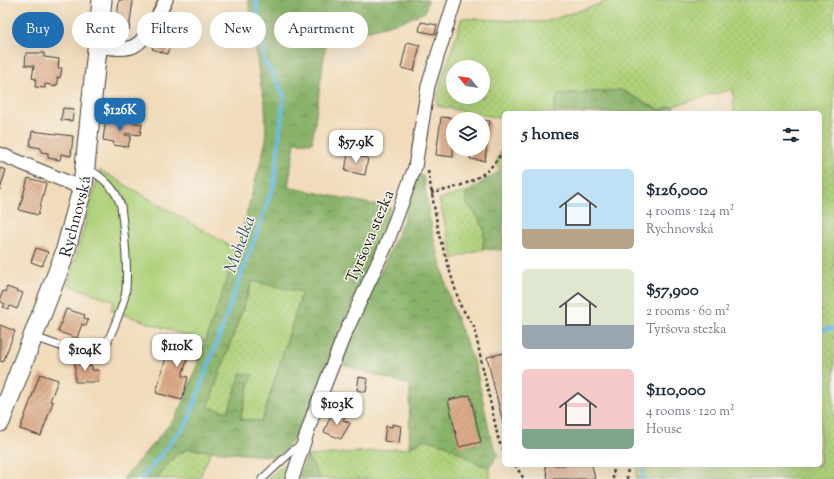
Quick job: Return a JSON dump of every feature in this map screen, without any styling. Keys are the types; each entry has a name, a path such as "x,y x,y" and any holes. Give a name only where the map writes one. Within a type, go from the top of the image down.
{"street":[{"name":"Rychnovská","path":"101,12 102,0"},
{"path":"129,47 134,46 142,40 166,0"},
{"name":"Tyršova stezka","path":"292,479 343,338 387,243 415,167 428,86 455,0"},
{"name":"Rychnovská","path":"0,422 64,256 83,186 97,48"},
{"path":"0,154 72,184 83,186"},
{"path":"298,464 302,479"}],"lane":[{"path":"33,336 86,355 101,352 110,336 126,292 127,279 121,206 110,185 86,167"},
{"path":"262,479 292,451 305,443"}],"path":[{"path":"418,152 427,165 439,235 460,305 474,327 499,442 502,447"},
{"path":"431,193 450,190 475,178 488,170 502,152"},
{"path":"516,467 524,479"},
{"path":"613,479 614,467"},
{"path":"627,479 628,467"}],"green space":[{"path":"248,0 428,0 425,12 406,20 368,30 368,12 274,12 274,48 325,48 312,143 295,142 288,187 391,208 378,245 339,331 304,429 278,457 188,449 176,455 155,479 123,479 175,418 183,404 237,250 266,141 265,103 255,48 266,48 266,12 250,12","holes":["252,281 302,292 262,421 240,419 252,375 241,373 228,412 208,407"]},
{"path":"612,0 834,0 834,479 636,479 638,467 822,467 822,111 734,111 733,89 659,110 621,90 558,94 554,111 502,111 502,119 490,116 490,112 468,112 437,106 439,88 446,67 446,104 490,104 490,60 448,60 462,18 544,22"},
{"path":"621,90 659,110 673,106 674,111 554,111 558,94"},
{"path":"502,148 502,172 500,171 496,162"},
{"path":"100,170 237,250 205,342 111,310 114,301 68,285"},
{"path":"500,171 502,172 502,250 482,249 484,242 483,229 475,213 465,202 467,192"},
{"path":"417,175 423,176 432,231 451,303 476,368 491,439 498,454 490,467 478,464 446,445 425,439 409,448 410,385 340,364 404,219"},
{"path":"467,192 465,202 475,213 481,223 484,242 482,249 453,259 439,199"},
{"path":"253,281 302,292 262,421 240,419 252,375 241,373 228,412 207,407"},
{"path":"425,439 446,445 478,464 490,467 490,479 321,479 307,456 409,448"},
{"path":"188,449 211,451 199,479 155,479 176,455"},
{"path":"297,454 288,479 267,479"},
{"path":"307,456 321,479 298,479"}],"building":[{"path":"119,0 133,0 129,30 129,12 118,12"},
{"path":"421,22 437,25 435,34 419,31"},
{"path":"407,42 420,45 414,71 401,68"},
{"path":"152,48 169,48 167,54"},
{"path":"26,53 44,53 44,57 59,59 58,68 62,68 60,78 57,77 58,84 53,87 45,84 45,88 35,87 36,79 32,78 34,66 25,65"},
{"path":"63,108 74,109 72,121 61,120"},
{"path":"441,117 446,117 446,156 453,157 436,155"},
{"path":"106,118 142,124 140,135 126,133 125,135 131,136 128,147 113,145 114,142 103,140"},
{"path":"32,131 73,136 71,156 61,154 60,160 48,158 48,153 41,152 41,148 30,146"},
{"path":"352,152 361,153 361,157 368,158 365,175 345,171 348,154 352,155"},
{"path":"470,156 486,156 485,161 470,159"},
{"path":"0,168 6,170 0,190"},
{"path":"28,178 46,183 38,215 19,210"},
{"path":"36,248 48,252 42,266 31,262"},
{"path":"7,287 23,293 17,309 10,306 8,309 3,307 5,304 1,302 0,298 3,291 5,292"},
{"path":"66,309 85,315 84,318 88,320 86,326 82,324 77,338 58,332"},
{"path":"0,325 15,331 3,362 0,361"},
{"path":"172,337 202,346 197,360 188,357 182,376 188,377 182,400 156,393"},
{"path":"502,353 502,419 487,357"},
{"path":"75,358 86,359 86,366 92,366 92,370 99,370 98,382 75,382"},
{"path":"40,374 58,380 50,401 53,402 41,436 20,429"},
{"path":"359,377 368,379 366,392 357,390"},
{"path":"470,395 481,442 459,447 448,400"},
{"path":"335,413 345,417 343,420 350,423 341,439 324,432 331,415 334,416"},
{"path":"392,424 401,426 399,443 384,441 386,426 392,427"},
{"path":"545,467 592,467 595,479 548,479"}],"waterway":[{"name":"Mohelka","path":"141,479 188,421 274,185 284,95 264,60 256,0"},
{"path":"822,330 834,328"},
{"path":"643,479 645,467"}]}
